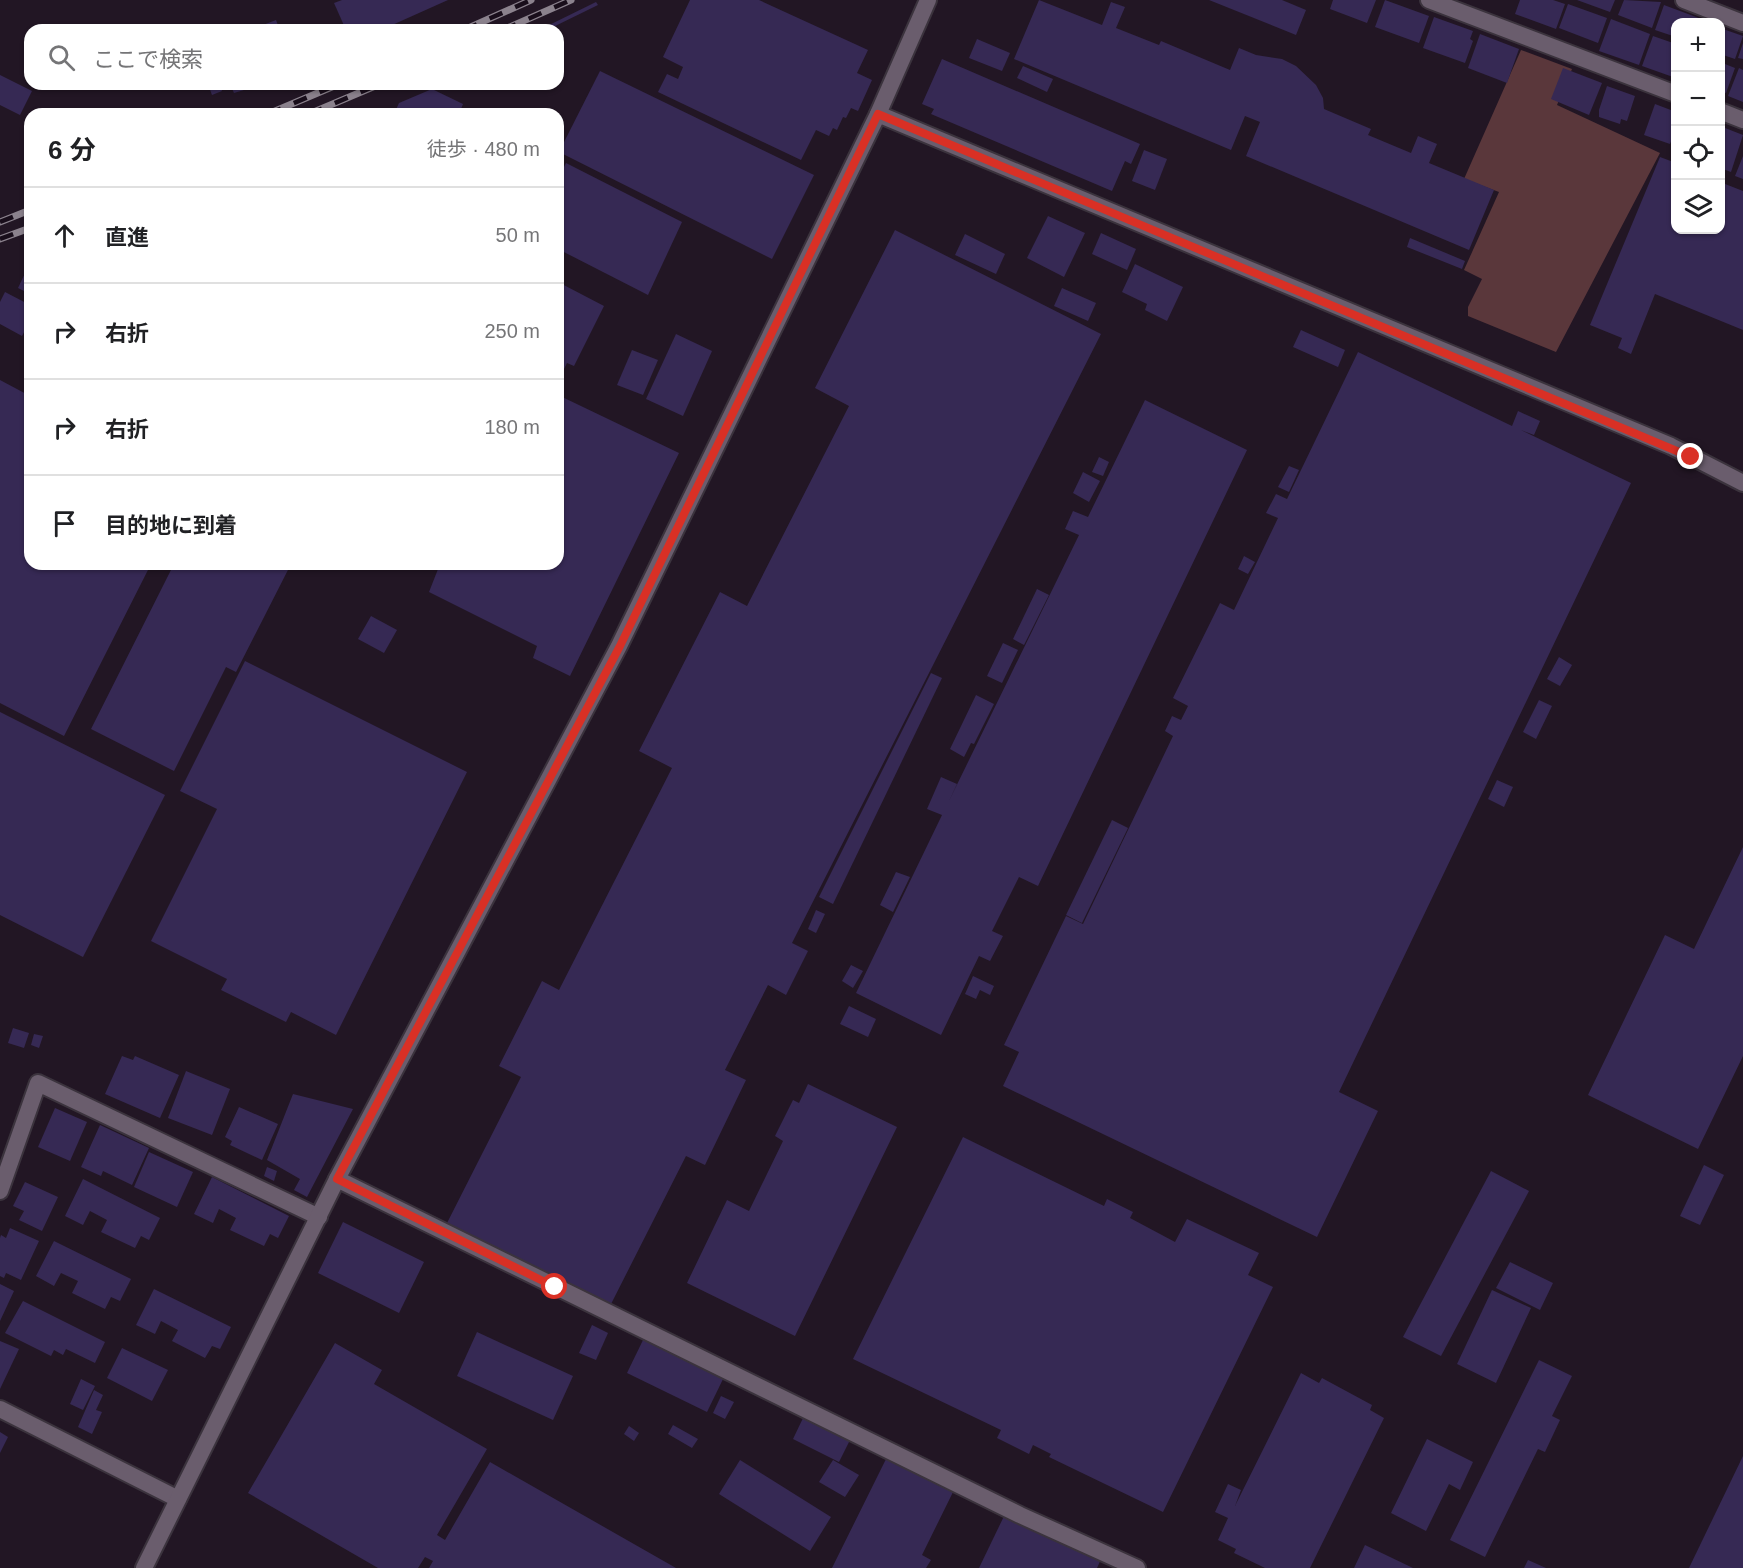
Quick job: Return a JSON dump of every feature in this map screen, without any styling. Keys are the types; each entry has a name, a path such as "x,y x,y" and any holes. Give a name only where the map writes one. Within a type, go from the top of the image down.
{"street":[{"path":"144,1568 337,1179 620,646 878,114 928,0"},
{"path":"1428,0 1671,92"},
{"path":"1684,0 1743,23"},
{"path":"1725,113 1743,120"},
{"path":"878,114 1691,457 1739,481"},
{"path":"0,1191 38,1083 319,1217"},
{"path":"337,1179 1020,1515 1137,1568"},
{"path":"0,1409 178,1499"}],"shaded area":[{"path":"1521,50 1572,69 1557,105 1660,153 1556,352 1468,316 1468,307 1482,279 1464,270 1499,192 1464,179"}],"building":[{"path":"342,0 448,0 394,24 343,24 334,3"},
{"path":"690,0 759,0 868,50 857,73 872,80 858,111 851,108 846,118 843,117 837,130 833,128 829,136 816,130 801,160 658,92 667,74 678,79 683,67 663,57"},
{"path":"1039,0 1102,25 1111,2 1125,7 1116,28 1159,45 1161,41 1230,70 1239,48 1256,55 1282,59 1296,66 1316,85 1323,98 1324,109 1371,129 1368,135 1411,153 1418,136 1437,144 1429,163 1494,190 1469,250 1246,156 1260,122 1245,116 1231,150 1014,59"},
{"path":"1209,0 1282,0 1306,10 1296,35"},
{"path":"1333,0 1376,0 1367,23 1330,9"},
{"path":"1385,0 1429,16 1419,43 1375,27"},
{"path":"1520,0 1553,0 1565,4 1556,29 1515,14"},
{"path":"1577,0 1615,0 1610,12"},
{"path":"1624,0 1661,2 1652,28 1618,15"},
{"path":"596,2 598,5 559,24 551,24"},
{"path":"1568,4 1607,18 1598,43 1559,28"},
{"path":"1664,5 1699,18 1671,18 1671,35 1655,30"},
{"path":"1434,17 1473,31 1470,39 1473,41 1465,63 1423,48"},
{"path":"1611,19 1650,34 1639,65 1599,51"},
{"path":"276,20 278,24 266,24"},
{"path":"1725,30 1743,36 1735,59 1725,56"},
{"path":"1480,34 1519,49 1507,83 1468,68"},
{"path":"1653,36 1671,42 1671,76 1642,66"},
{"path":"977,39 1010,53 1002,71 969,58"},
{"path":"1743,43 1743,59 1738,58"},
{"path":"942,59 1140,144 1131,164 1125,161 1112,191 931,114 934,109 922,104"},
{"path":"1725,64 1735,68 1725,93"},
{"path":"1023,66 1053,79 1047,92 1017,78"},
{"path":"1563,68 1602,83 1589,115 1551,99"},
{"path":"1739,68 1743,70 1743,102 1728,96"},
{"path":"600,71 814,175 772,259 564,155 564,142"},
{"path":"0,75 24,87 24,90 32,91 20,115 0,105"},
{"path":"1607,86 1635,96 1627,121 1621,119 1620,124 1599,117"},
{"path":"210,90 222,90 222,91 212,95"},
{"path":"434,90 463,104 461,108 397,108 399,103"},
{"path":"1655,104 1671,110 1670,144 1644,135"},
{"path":"1725,128 1743,135 1731,172 1725,170"},
{"path":"1144,150 1167,159 1155,190 1132,181"},
{"path":"1743,156 1743,179 1735,176"},
{"path":"1660,157 1671,161 1671,234 1725,234 1725,184 1743,191 1743,330 1655,294 1631,354 1618,348 1622,338 1590,325"},
{"path":"566,163 682,222 648,295 564,252 564,167"},
{"path":"1048,216 1085,233 1064,277 1027,258"},
{"path":"895,230 1101,334 792,943 808,951 786,995 768,985 725,1070 746,1080 705,1165 686,1156 609,1308 446,1225 521,1077 499,1066 542,981 559,990 672,768 639,751 720,592 747,606 849,406 815,388"},
{"path":"1101,233 1136,249 1127,270 1092,254"},
{"path":"965,234 1005,254 996,274 955,255"},
{"path":"1410,238 1465,261 1462,269 1407,247"},
{"path":"1135,264 1183,287 1167,321 1145,310 1147,304 1122,292"},
{"path":"24,276 24,291 18,288"},
{"path":"564,285 604,306 574,366 567,363 564,369"},
{"path":"1062,288 1096,303 1088,321 1054,306"},
{"path":"5,292 24,302 22,336 0,324 0,302"},
{"path":"1301,330 1345,350 1338,367 1293,347"},
{"path":"676,334 712,351 683,416 646,399"},
{"path":"632,350 658,360 643,395 617,385"},
{"path":"1358,352 1512,426 1518,411 1540,421 1534,435 1521,430 1631,483 1339,1092 1378,1111 1317,1237 1003,1086 1019,1052 1004,1045 1066,916 1083,924 1173,736 1165,731 1172,716 1181,720 1188,706 1173,698 1220,603 1234,610 1278,518 1266,513 1276,494 1287,499"},
{"path":"0,380 24,393 24,570 148,570 64,736 0,703"},
{"path":"564,398 679,453 570,676 533,658 537,646 429,592 438,570 564,570"},
{"path":"1145,400 1247,450 1038,886 1019,877 992,931 1003,936 990,961 979,956 941,1035 856,993 942,815 927,809 941,777 957,784 948,803 1079,535 1065,529 1073,511 1088,517"},
{"path":"1099,457 1109,462 1103,476 1092,472"},
{"path":"1289,466 1299,470 1289,492 1278,487"},
{"path":"1083,472 1100,481 1089,502 1073,493"},
{"path":"1244,556 1255,562 1248,574 1238,569"},
{"path":"171,570 288,570 236,672 226,667 174,771 91,729"},
{"path":"1037,589 1049,595 1024,645 1013,639"},
{"path":"371,616 397,630 384,653 358,639"},
{"path":"1003,643 1018,650 1002,683 987,676"},
{"path":"1559,657 1572,665 1560,686 1547,679"},
{"path":"245,661 467,772 336,1035 291,1012 286,1022 221,990 227,979 151,941 217,809 180,791"},
{"path":"931,673 942,678 833,904 819,897"},
{"path":"976,695 994,704 974,744 971,743 964,757 950,749"},
{"path":"1539,700 1552,706 1536,739 1523,732"},
{"path":"0,712 165,795 83,957 0,915"},
{"path":"1497,780 1513,787 1504,807 1488,799"},
{"path":"1112,820 1128,828 1082,923 1066,915"},
{"path":"1743,847 1743,1056 1698,1149 1588,1095 1665,935 1694,949"},
{"path":"896,872 910,877 893,912 880,905"},
{"path":"816,910 825,914 816,933 808,929"},
{"path":"851,965 863,971 853,988 842,981"},
{"path":"973,976 994,986 990,995 980,990 976,999 965,994"},
{"path":"849,1006 876,1019 868,1037 840,1024"},
{"path":"13,1028 29,1033 24,1048 8,1043"},
{"path":"34,1034 43,1036 39,1048 31,1045"},
{"path":"122,1056 133,1060 135,1056 179,1075 160,1118 105,1094"},
{"path":"186,1071 230,1089 212,1135 168,1118"},
{"path":"808,1084 897,1127 795,1336 687,1283 727,1200 749,1211 783,1141 775,1136 793,1100 799,1103"},
{"path":"293,1094 353,1109 307,1197 294,1190 300,1179 267,1160"},
{"path":"239,1107 278,1124 262,1160 230,1145 232,1141 225,1137"},
{"path":"55,1108 87,1122 70,1161 38,1147"},
{"path":"100,1125 149,1148 132,1185 103,1171 101,1176 81,1167"},
{"path":"963,1137 1104,1206 1107,1199 1133,1212 1130,1218 1175,1242 1187,1219 1259,1253 1248,1275 1273,1287 1163,1512 1049,1457 1051,1454 1033,1445 1029,1454 997,1438 1001,1430 853,1359"},
{"path":"149,1152 193,1172 177,1207 134,1187"},
{"path":"1704,1165 1724,1175 1700,1225 1680,1216"},
{"path":"267,1167 277,1171 274,1181 264,1176"},
{"path":"1491,1171 1529,1191 1441,1356 1403,1337"},
{"path":"212,1177 289,1216 278,1238 270,1234 264,1246 230,1230 236,1218 219,1209 213,1223 194,1214"},
{"path":"83,1179 160,1218 149,1240 141,1236 135,1248 101,1232 107,1220 90,1211 83,1225 65,1216"},
{"path":"25,1182 58,1197 42,1231 19,1220 24,1211 13,1206"},
{"path":"343,1222 424,1262 399,1313 318,1273"},
{"path":"10,1228 39,1241 21,1280 6,1273 4,1278 0,1276 0,1238 1,1235 6,1238"},
{"path":"54,1241 131,1279 120,1301 111,1297 105,1309 72,1293 78,1281 61,1273 54,1286 36,1276"},
{"path":"1510,1262 1553,1283 1540,1310 1496,1288"},
{"path":"0,1284 14,1291 0,1321"},
{"path":"154,1289 231,1327 220,1349 212,1346 205,1358 172,1341 178,1330 161,1321 155,1334 136,1325"},
{"path":"1492,1290 1531,1308 1496,1383 1457,1364"},
{"path":"23,1301 105,1342 95,1363 66,1349 63,1355 54,1350 51,1356 5,1333"},
{"path":"592,1325 608,1333 596,1360 579,1353"},
{"path":"477,1332 573,1376 553,1420 457,1376"},
{"path":"644,1338 724,1377 707,1412 627,1373"},
{"path":"0,1341 19,1349 0,1389"},
{"path":"335,1343 382,1370 374,1384 487,1449 437,1535 445,1540 490,1462 676,1568 429,1568 433,1561 425,1557 418,1568 378,1568 248,1493"},
{"path":"122,1348 168,1370 152,1401 107,1378"},
{"path":"1539,1360 1572,1376 1552,1416 1560,1420 1545,1452 1538,1449 1485,1557 1450,1540"},
{"path":"1301,1373 1319,1383 1322,1378 1372,1405 1370,1410 1384,1418 1310,1568 1265,1568 1234,1553 1236,1549 1218,1540 1228,1518 1215,1512 1228,1484 1241,1490 1235,1506"},
{"path":"81,1379 95,1386 83,1410 70,1404"},
{"path":"94,1390 103,1395 96,1410 102,1412 92,1434 78,1427"},
{"path":"721,1396 734,1402 725,1419 713,1413"},
{"path":"804,1416 851,1438 839,1462 793,1439"},
{"path":"673,1425 698,1439 692,1448 668,1434"},
{"path":"629,1426 639,1433 634,1441 624,1434"},
{"path":"0,1432 8,1437 0,1453"},
{"path":"1427,1439 1473,1462 1460,1490 1449,1484 1426,1531 1391,1513"},
{"path":"888,1455 955,1488 922,1555 931,1560 926,1568 832,1568"},
{"path":"1743,1456 1743,1568 1689,1568"},
{"path":"740,1460 831,1517 810,1551 719,1494"},
{"path":"833,1460 859,1475 845,1497 819,1482"},
{"path":"1006,1512 1102,1557 1097,1568 979,1568"},
{"path":"1365,1545 1413,1568 1354,1568"},
{"path":"1528,1560 1546,1568 1524,1568"}],"railway":[{"path":"477,24 531,0"},
{"path":"517,24 571,0"},
{"path":"282,108 325,90"},
{"path":"323,108 366,90"},
{"path":"0,222 24,212"},
{"path":"0,239 24,230"}],"route":[{"path":"555,1287 337,1179 620,646 878,114 1671,446 1691,457"}]}
